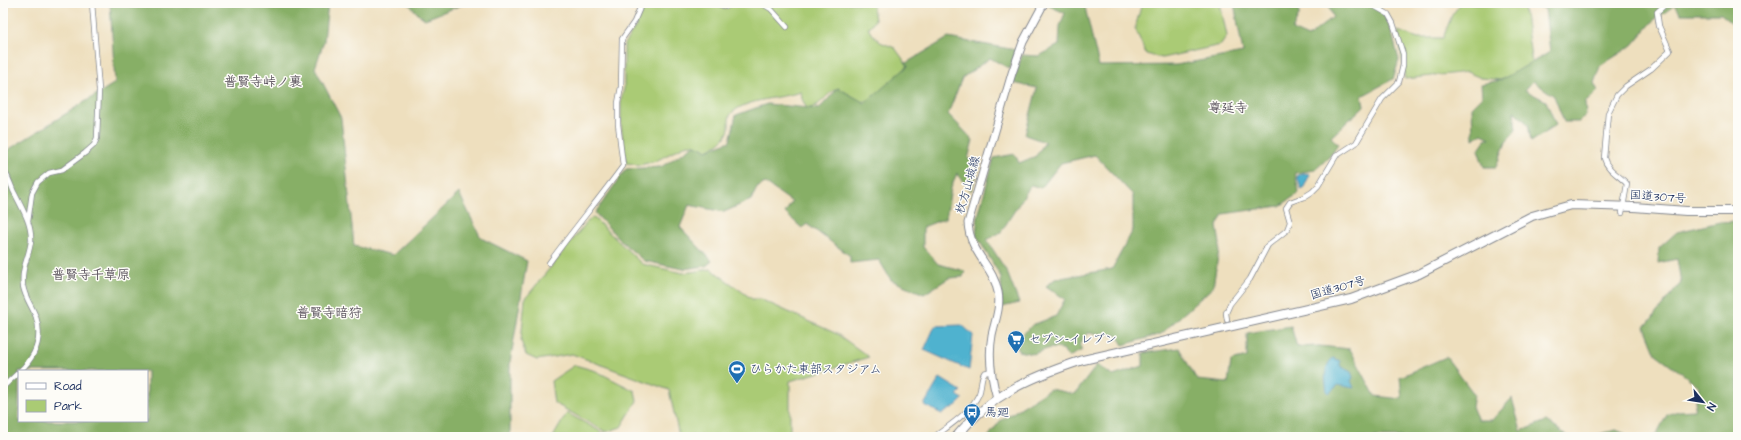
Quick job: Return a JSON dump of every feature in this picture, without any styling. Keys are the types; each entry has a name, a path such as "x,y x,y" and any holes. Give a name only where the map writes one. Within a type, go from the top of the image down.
{"highway":[{"name":"国道307号","path":"956,437 974,418 998,398 1014,387 1035,378 1083,360 1351,299 1419,274 1532,216 1571,205 1623,210 1738,211"}],"main road":[{"name":"枚方山城線","path":"998,398 991,371 990,358 992,336 999,306 999,294 995,279 979,256 969,236 968,223 1012,73 1023,42 1044,3"}],"street":[{"path":"28,222 32,193 38,182 49,173 62,170 86,153 94,145 97,138 99,90 92,3"},
{"path":"549,263 579,222 595,206 623,166 618,124 618,103 621,87 622,38 634,22 642,3"},
{"path":"715,3 726,6 733,3"},
{"path":"761,3 771,9 787,28"},
{"path":"1227,320 1226,313 1230,304 1250,279 1268,245 1287,230 1290,222 1286,208 1290,202 1304,197 1318,186 1336,156 1356,143 1382,99 1399,82 1403,65 1403,54 1393,23 1388,14 1372,5 1362,3"},
{"path":"1623,210 1627,184 1611,171 1604,158 1608,113 1617,95 1626,86 1651,69 1670,51 1660,26 1657,12 1667,3"},
{"path":"3,169 11,179 15,195 23,207 28,222 31,241 24,263 23,285 26,298 36,317 39,340 33,357 20,370"},
{"path":"934,437 967,411 980,392 981,378 984,373 991,371"},
{"path":"3,387 18,372"}],"green space":[{"path":"110,3 328,3 324,41 315,68 341,118 354,246 393,255 459,193 481,238 527,261 510,363 510,437 3,437 3,153 115,83"},
{"path":"408,3 467,3 425,19"},
{"path":"645,3 874,3 873,7 875,20 868,29 880,42 895,48 908,66 885,89 871,99 864,101 856,100 838,88 816,106 807,109 802,99 801,92 747,104 731,114 729,119 729,129 724,138 719,143 707,150 688,144 656,161 640,165 626,163 621,124 621,99 624,89 624,44 636,26"},
{"path":"1051,3 1084,3 1099,66 1176,65 1243,53 1234,3 1299,3 1299,15 1292,30 1308,37 1333,17 1328,3 1372,3 1378,5 1390,26 1399,60 1393,79 1362,96 1364,106 1331,137 1338,144 1332,154 1315,170 1295,173 1299,193 1280,206 1223,214 1217,226 1220,244 1213,287 1161,334 1123,345 1117,335 1088,333 1080,344 1083,350 1068,357 1063,349 1050,348 1033,354 1018,351 1016,341 1032,325 1056,316 1065,299 1046,286 1055,279 1112,269 1133,230 1133,195 1095,155 1061,163 1041,188 1031,185 1001,232 987,240 1007,272 1019,303 1002,307 1001,277 976,235 978,216 994,158 1015,154 1019,163 1036,156 1045,142 1025,135 1037,88 1013,83 1022,55 1039,56 1059,45 1060,26 1065,13 1049,6"},
{"path":"1142,3 1220,3 1227,36 1221,45 1162,58 1146,54 1135,28"},
{"path":"1461,3 1510,4 1524,7 1532,64 1501,80 1481,78 1467,72 1405,79 1398,31 1418,38 1443,38 1452,15"},
{"path":"1483,3 1738,3 1738,28 1721,14 1681,14 1675,5 1654,20 1633,45 1600,66 1594,83 1598,91 1585,103 1586,115 1579,122 1564,122 1554,96 1533,81 1525,90 1546,101 1556,125 1531,142 1528,124 1514,111 1516,130 1507,140 1496,167 1484,167 1478,150 1485,140 1490,138 1482,134 1473,139 1472,107 1482,97 1481,84 1501,80 1550,52 1545,9 1533,5"},
{"path":"948,38 1016,50 1010,69 990,58 962,78 948,114 973,140 968,159 981,162 971,191 957,173 951,188 946,218 923,227 923,247 938,264 965,271 963,277 949,278 924,294 891,280 879,260 850,263 850,256 807,224 802,228 785,213 792,202 765,183 757,188 751,200 724,212 689,205 680,227 712,261 706,266 683,269 644,261 620,240 595,213 626,169 661,167 695,145 707,150 730,141 736,115 767,104 819,109 838,88 865,103 908,66 906,63"},
{"path":"593,217 642,264 683,273 711,269 752,299 760,299 837,334 869,357 790,381 790,437 679,436 669,390 572,354 537,360 526,355 521,341 525,299 587,222"},
{"path":"1738,221 1738,437 1652,437 1656,435 1667,415 1678,411 1694,410 1699,386 1656,354 1645,327 1681,283 1677,259 1658,263 1659,248 1677,232 1720,222"},
{"path":"1291,326 1297,347 1319,346 1350,349 1375,396 1402,399 1400,377 1446,357 1474,394 1472,407 1478,420 1492,420 1512,398 1521,431 1546,421 1569,437 988,437 1000,421 1050,389 1075,394 1097,365 1113,376 1143,366 1143,353 1179,348 1197,380 1228,383 1231,361 1247,357 1247,333"},
{"path":"575,365 596,371 635,391 637,401 621,427 606,432 554,403 551,381"},
{"path":"567,413 607,435 606,437 553,437"},
{"path":"1616,430 1626,434 1625,437 1587,437"}],"water":[{"path":"1303,173 1310,174 1304,187 1301,189 1297,176"},
{"path":"962,325 973,335 969,370 924,350 935,326"},
{"path":"1333,358 1340,361 1340,366 1351,372 1353,377 1351,381 1354,388 1338,385 1329,393 1327,391 1325,378 1326,369"},
{"path":"940,378 961,391 957,395 963,399 957,405 942,414 924,405"}],"place":[{"name":"セブン-イレブン","path":"1016,354"},
{"name":"ひらかた東部スタジアム","path":"737,384"},
{"name":"馬廻","path":"972,427"}],"district":[{"name":"普賢寺峠ノ裏","path":"263,82"},
{"name":"尊延寺","path":"1228,108"},
{"name":"普賢寺千草原","path":"91,275"},
{"name":"普賢寺暗狩","path":"329,313"}]}
